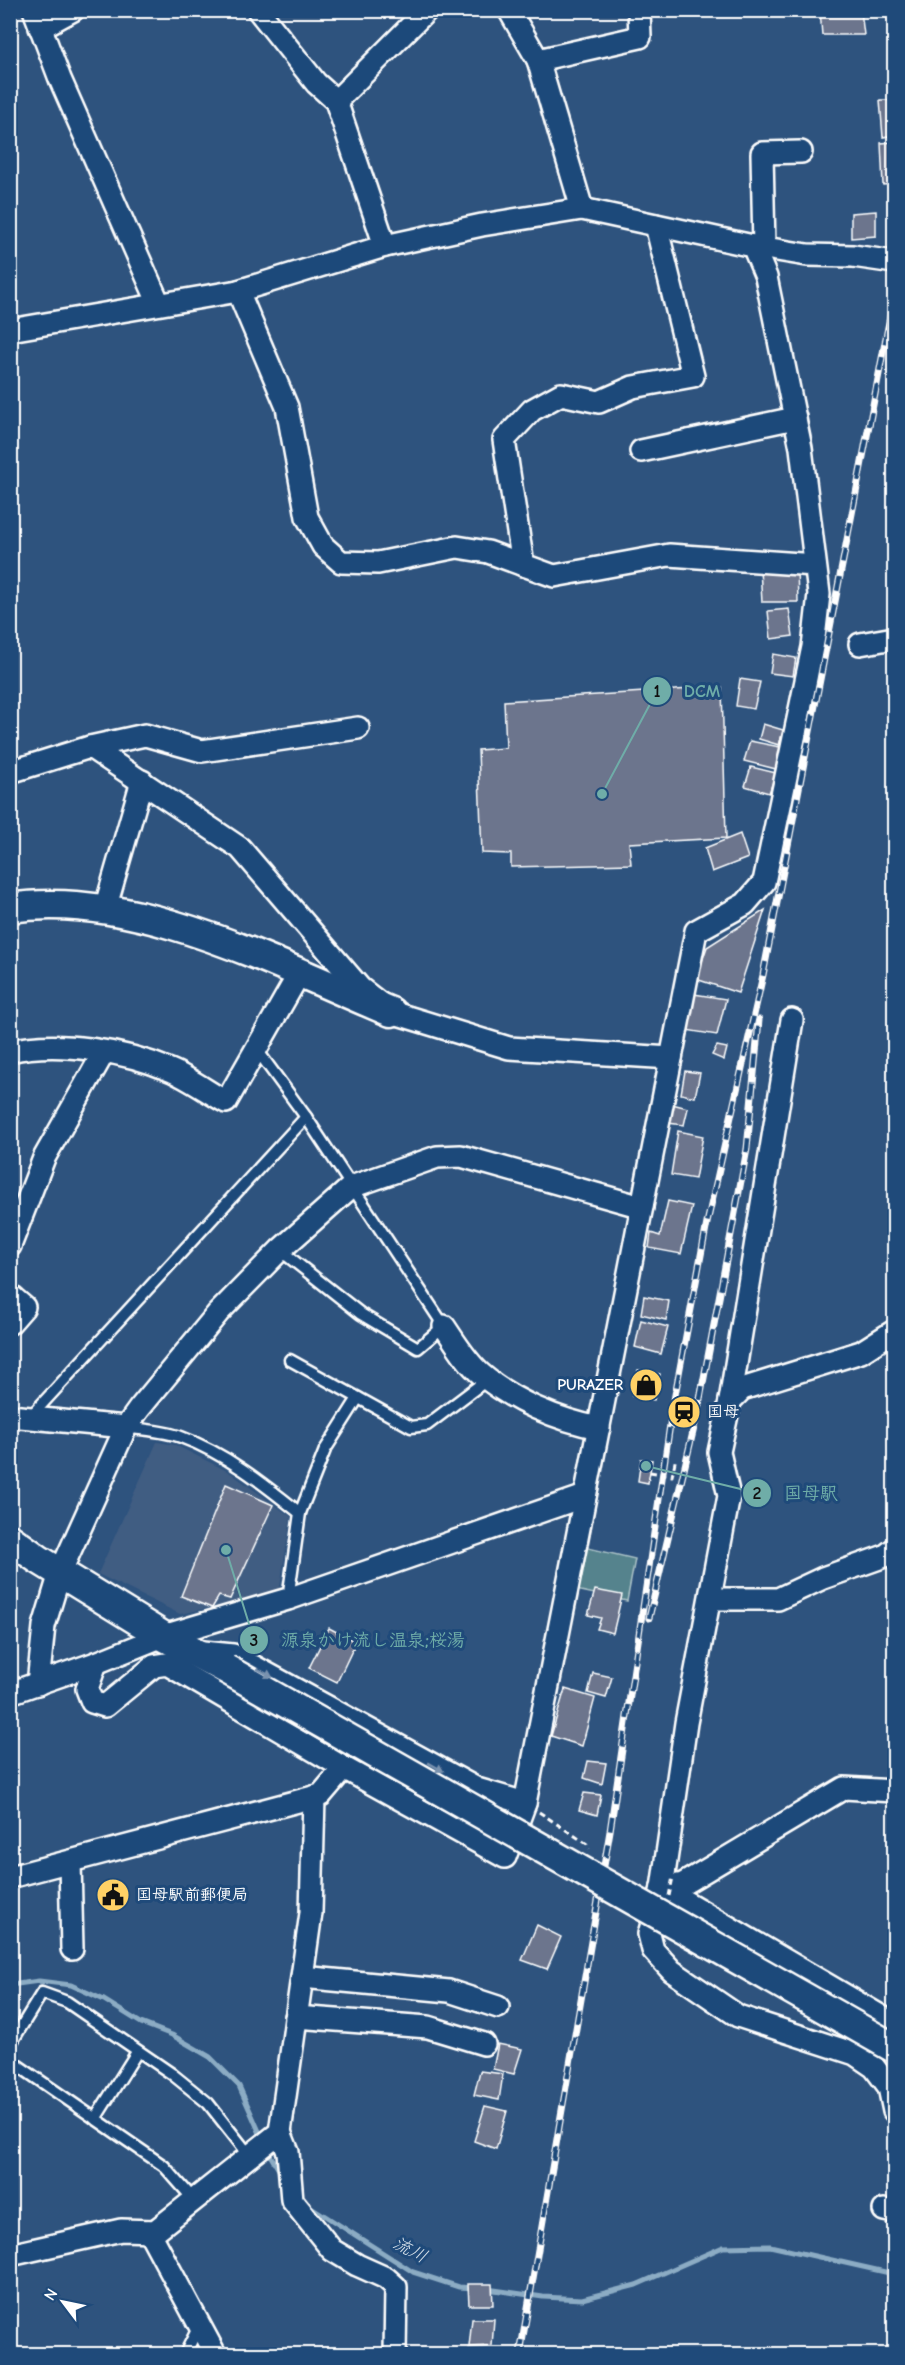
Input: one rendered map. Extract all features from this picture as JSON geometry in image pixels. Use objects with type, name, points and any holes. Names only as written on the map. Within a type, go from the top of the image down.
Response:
[{"type":"street","points":[[73,10],[37,19],[159,304]]},
{"type":"street","points":[[258,10],[316,83],[336,101],[385,246]]},
{"type":"street","points":[[336,101],[427,10]]},
{"type":"street","points":[[509,10],[538,60],[582,209]]},
{"type":"street","points":[[538,60],[640,37],[639,10]]},
{"type":"street","points":[[96,1663],[87,1689],[92,1702],[105,1706],[122,1695],[154,1666],[167,1664],[344,1768],[505,1857],[525,1803],[696,931],[745,904],[764,882],[813,647],[819,594],[801,448],[759,247],[762,153],[801,152]]},
{"type":"street","points":[[10,330],[238,291],[385,246],[582,209],[759,247],[807,255],[854,256],[894,261]]},
{"type":"street","points":[[523,565],[504,440],[532,410],[561,394],[599,402],[633,387],[693,376],[656,225]]},
{"type":"street","points":[[238,291],[287,407],[307,517],[323,546],[340,562],[378,563],[457,547],[488,552],[554,576],[669,555],[815,564]]},
{"type":"street","points":[[641,451],[795,418]]},
{"type":"street","points":[[860,644],[894,638]]},
{"type":"street","points":[[10,772],[90,747],[145,735],[202,751],[358,728]]},
{"type":"street","points":[[90,747],[240,848],[360,988],[392,1012]]},
{"type":"street","points":[[105,909],[142,781]]},
{"type":"street","points":[[10,908],[72,906],[105,909],[183,927],[392,1012],[509,1048],[671,1058]]},
{"type":"street","points":[[10,1051],[78,1048],[130,1056],[171,1070],[226,1102],[299,974]]},
{"type":"street","points":[[792,1020],[730,1401],[719,1452],[729,1496],[686,1723],[668,1888],[649,1934],[653,1950],[672,1971],[738,2016],[855,2054],[874,2067],[889,2087],[894,2111]]},
{"type":"street","points":[[10,1246],[44,1158],[104,1052]]},
{"type":"street","points":[[38,1684],[44,1626],[60,1573],[126,1427],[218,1313],[280,1250],[351,1186],[436,1157],[461,1156],[642,1208]]},
{"type":"street","points":[[10,1295],[24,1307],[10,1323]]},
{"type":"street","points":[[444,1326],[479,1372],[502,1391],[579,1424],[598,1428]]},
{"type":"street","points":[[730,1401],[742,1389],[861,1352],[894,1331]]},
{"type":"street","points":[[20,1416],[126,1427]]},
{"type":"street","points":[[10,1693],[96,1663],[163,1636],[288,1599],[585,1496]]},
{"type":"street","points":[[12,1543],[163,1636],[226,1669],[894,2048]]},
{"type":"street","points":[[710,1599],[778,1599],[823,1578],[885,1556],[894,1549]]},
{"type":"street","points":[[190,1650],[233,1655],[477,1789],[525,1803]]},
{"type":"street","points":[[10,1877],[321,1795],[344,1768]]},
{"type":"street","points":[[668,1888],[683,1884],[844,1788],[894,1791]]},
{"type":"street","points":[[314,1797],[311,1913],[280,2132],[288,2152],[292,2200],[332,2250],[386,2278],[396,2287],[395,2355]]},
{"type":"street","points":[[70,1862],[72,1949]]},
{"type":"street","points":[[668,1888],[894,2024]]},
{"type":"street","points":[[302,1977],[449,1991],[498,2007]]},
{"type":"street","points":[[296,2017],[428,2027],[484,2044]]},
{"type":"street","points":[[10,2255],[121,2230],[154,2231],[280,2132]]},
{"type":"street","points":[[149,2231],[215,2355]]},
{"type":"lane","points":[[257,1050],[306,1117],[444,1326],[418,1348],[361,1314],[280,1250]]},
{"type":"lane","points":[[20,1416],[306,1117]]},
{"type":"lane","points":[[290,1360],[411,1427],[427,1425],[488,1379]]},
{"type":"lane","points":[[288,1599],[300,1513],[325,1450],[358,1398]]},
{"type":"lane","points":[[126,1427],[180,1437],[203,1447],[261,1482],[300,1513]]},
{"type":"lane","points":[[10,2045],[42,1993],[67,2002],[172,2074],[208,2103],[250,2156]]},
{"type":"lane","points":[[95,2119],[138,2052]]},
{"type":"lane","points":[[10,2060],[164,2166],[194,2200]]},
{"type":"lane","points":[[185,2355],[199,2326]]},
{"type":"path","points":[[650,1472],[672,1476],[676,1457]]},
{"type":"path","points":[[525,1803],[587,1844],[590,1851]]},
{"type":"shaded area","points":[[157,1442],[175,1445],[229,1472],[291,1517],[279,1593],[180,1614],[98,1574]]},
{"type":"green space","points":[[584,1547],[635,1559],[627,1601],[576,1590]]},
{"type":"building","points":[[820,10],[839,10],[839,14],[861,11],[864,35],[822,35]]},
{"type":"building","points":[[880,100],[894,100],[894,135],[883,137]]},
{"type":"building","points":[[894,142],[894,184],[883,185],[881,143]]},
{"type":"building","points":[[876,211],[876,236],[851,238],[851,213]]},
{"type":"building","points":[[797,566],[798,602],[762,602],[760,569]]},
{"type":"building","points":[[789,609],[793,636],[771,639],[768,611]]},
{"type":"building","points":[[773,654],[796,658],[793,676],[770,673]]},
{"type":"building","points":[[740,679],[760,682],[754,709],[736,706]]},
{"type":"building","points":[[722,687],[726,838],[629,843],[631,864],[511,867],[511,854],[482,853],[478,750],[506,748],[504,701]]},
{"type":"building","points":[[763,724],[783,730],[779,745],[759,739]]},
{"type":"building","points":[[750,741],[780,747],[776,769],[744,761]]},
{"type":"building","points":[[751,767],[776,773],[769,793],[745,786]]},
{"type":"building","points":[[740,834],[748,858],[712,872],[705,848]]},
{"type":"building","points":[[765,910],[738,993],[696,979],[707,947]]},
{"type":"building","points":[[694,994],[726,999],[717,1035],[686,1030]]},
{"type":"building","points":[[717,1046],[727,1048],[724,1060],[712,1055]]},
{"type":"building","points":[[685,1071],[700,1073],[695,1097],[681,1094]]},
{"type":"building","points":[[672,1104],[688,1108],[684,1125],[668,1123]]},
{"type":"building","points":[[678,1131],[703,1136],[695,1179],[671,1175]]},
{"type":"building","points":[[668,1201],[692,1206],[681,1254],[649,1248],[651,1233],[660,1236]]},
{"type":"building","points":[[644,1296],[669,1301],[666,1320],[641,1314]]},
{"type":"building","points":[[641,1320],[668,1327],[661,1354],[635,1347]]},
{"type":"building","name":"PURAZER","points":[[638,1370],[660,1374],[654,1400],[632,1396]]},
{"type":"building","points":[[641,1459],[652,1460],[648,1483],[638,1481]]},
{"type":"building","points":[[226,1484],[273,1505],[230,1599],[219,1596],[212,1608],[181,1596]]},
{"type":"building","points":[[595,1590],[622,1595],[613,1633],[597,1629],[601,1618],[588,1615]]},
{"type":"building","points":[[329,1628],[356,1642],[337,1682],[309,1668]]},
{"type":"building","points":[[593,1673],[612,1677],[606,1698],[588,1693]]},
{"type":"building","points":[[565,1689],[595,1698],[582,1746],[551,1736]]},
{"type":"building","points":[[588,1761],[606,1763],[602,1784],[584,1778]]},
{"type":"building","points":[[584,1793],[601,1795],[597,1815],[579,1810]]},
{"type":"building","points":[[537,1925],[561,1937],[547,1969],[522,1960]]},
{"type":"building","points":[[498,2044],[522,2049],[514,2074],[493,2069]]},
{"type":"building","points":[[480,2071],[503,2074],[499,2100],[474,2095]]},
{"type":"building","points":[[485,2106],[507,2111],[496,2149],[474,2141]]},
{"type":"building","points":[[468,2284],[492,2284],[493,2305],[469,2305]]},
{"type":"building","points":[[472,2319],[494,2319],[492,2346],[469,2347]]},
{"type":"waterway","name":"流川","points":[[10,1985],[39,1981],[71,1985],[104,2000],[141,2023],[172,2035],[210,2057],[239,2086],[262,2138]]},
{"type":"waterway","name":"流川","points":[[267,2150],[282,2175]]},
{"type":"waterway","name":"流川","points":[[308,2205],[413,2272],[459,2287],[474,2288]]},
{"type":"waterway","name":"流川","points":[[487,2289],[543,2297],[582,2299],[636,2285],[723,2247],[770,2246],[894,2274]]},
{"type":"railway","points":[[520,2354],[610,1831],[672,1411],[707,1223],[763,975],[894,296]]},
{"type":"railway","points":[[649,1618],[697,1415],[747,1149],[759,1020]]},
{"type":"place","name":"DCM","points":[[602,794]]},
{"type":"place","name":"PURAZER","points":[[646,1385]]},
{"type":"place","name":"国母","points":[[684,1412]]},
{"type":"place","name":"国母駅","points":[[646,1466]]},
{"type":"place","name":"源泉かけ流し温泉;桜湯","points":[[226,1550]]},
{"type":"place","name":"国母駅前郵便局","points":[[113,1895]]}]
